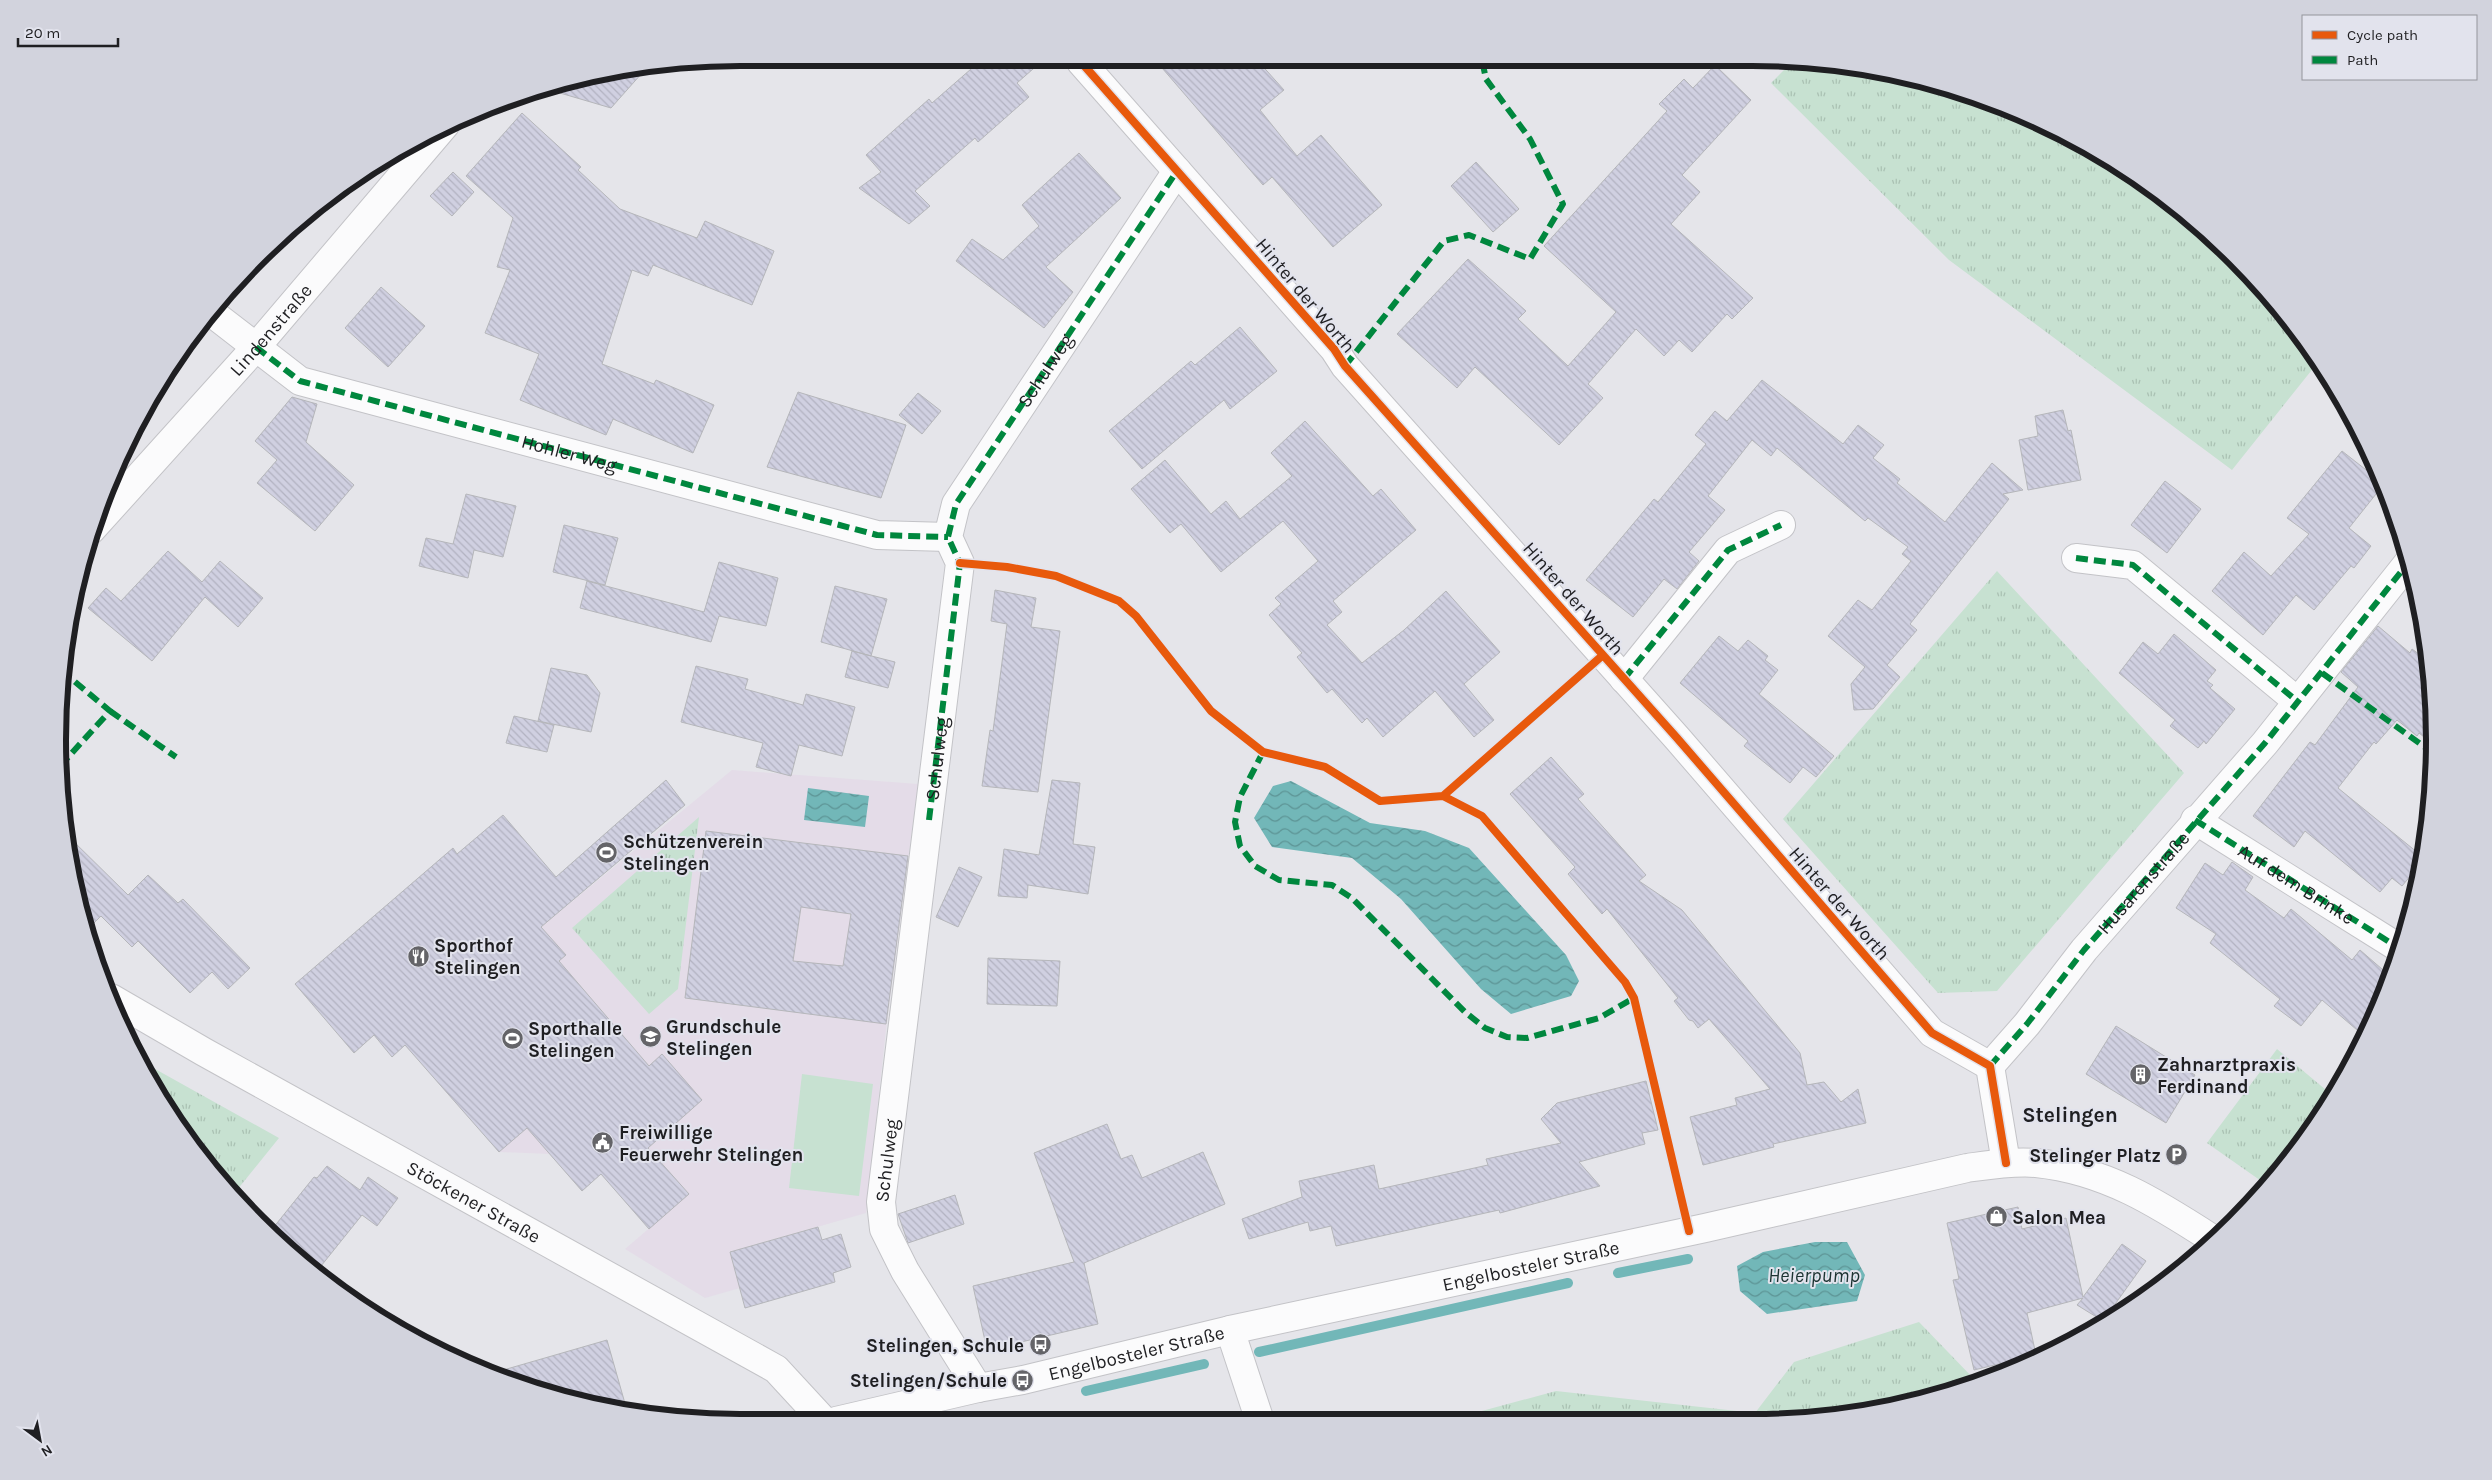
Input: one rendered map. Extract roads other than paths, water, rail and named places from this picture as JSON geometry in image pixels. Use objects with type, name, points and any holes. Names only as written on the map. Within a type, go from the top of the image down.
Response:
[{"type":"street","name":"Hinter der Worth","points":[[1085,66],[1334,349],[1352,373],[1624,679],[1932,1033],[1990,1066]]},
{"type":"street","name":"Lindenstraße","points":[[106,514],[256,346],[430,142]]},
{"type":"street","name":"Schulweg","points":[[978,1388],[905,1271],[884,1228],[881,1202],[960,563],[948,537],[956,504],[1178,171]]},
{"type":"street","name":"Hohler Weg","points":[[216,316],[300,381],[877,535],[948,537]]},
{"type":"street","name":"Hinter der Worth","points":[[1624,679],[1728,550],[1781,525]]},
{"type":"street","points":[[2076,558],[2133,565],[2297,701]]},
{"type":"street","name":"Husarenstraße","points":[[1990,1066],[2027,1024],[2084,950],[2195,820],[2264,743],[2322,673],[2404,569]]},
{"type":"street","name":"Auf dem Brinke","points":[[2195,820],[2394,945]]},
{"type":"street","name":"Stöckener Straße","points":[[120,1004],[204,1052],[776,1369],[818,1414]]},
{"type":"street","points":[[1990,1066],[2006,1163]]},
{"type":"street","name":"Engelbosteler Straße","points":[[866,1414],[978,1388],[1023,1380],[1230,1330],[1705,1228],[1967,1168],[2006,1163],[2034,1163],[2095,1175],[2125,1187],[2207,1236]]},
{"type":"street","points":[[1230,1330],[1258,1414]]},
{"type":"water","points":[[1291,781],[1370,823],[1425,831],[1469,848],[1566,955],[1579,981],[1571,996],[1511,1014],[1481,989],[1401,899],[1352,858],[1272,847],[1254,818],[1273,786]]},
{"type":"water","points":[[808,788],[869,796],[865,827],[804,820]]},
{"type":"water","name":"Heierpump","points":[[1815,1242],[1847,1242],[1865,1275],[1857,1301],[1767,1314],[1740,1291],[1737,1266],[1763,1252]]},
{"type":"waterway","points":[[1618,1273],[1688,1259]]},
{"type":"waterway","points":[[1259,1352],[1568,1283]]},
{"type":"waterway","points":[[1086,1391],[1204,1364]]},
{"type":"place","name":"Schützenverein Stelingen","points":[[607,852]]},
{"type":"place","name":"Sporthof Stelingen","points":[[418,956]]},
{"type":"place","name":"Grundschule Stelingen","points":[[650,1037]]},
{"type":"place","name":"Sporthalle Stelingen","points":[[512,1039]]},
{"type":"place","name":"Zahnarztpraxis Ferdinand","points":[[2141,1075]]},
{"type":"place","name":"Freiwillige Feuerwehr Stelingen","points":[[603,1143]]},
{"type":"place","name":"Stelinger Platz","points":[[2177,1155]]},
{"type":"place","name":"Salon Mea","points":[[1996,1217]]},
{"type":"place","name":"Stelingen, Schule","points":[[1040,1345]]},
{"type":"place","name":"Stelingen/Schule","points":[[1023,1380]]},
{"type":"district","name":"Stelingen","points":[[2070,1115]]}]
